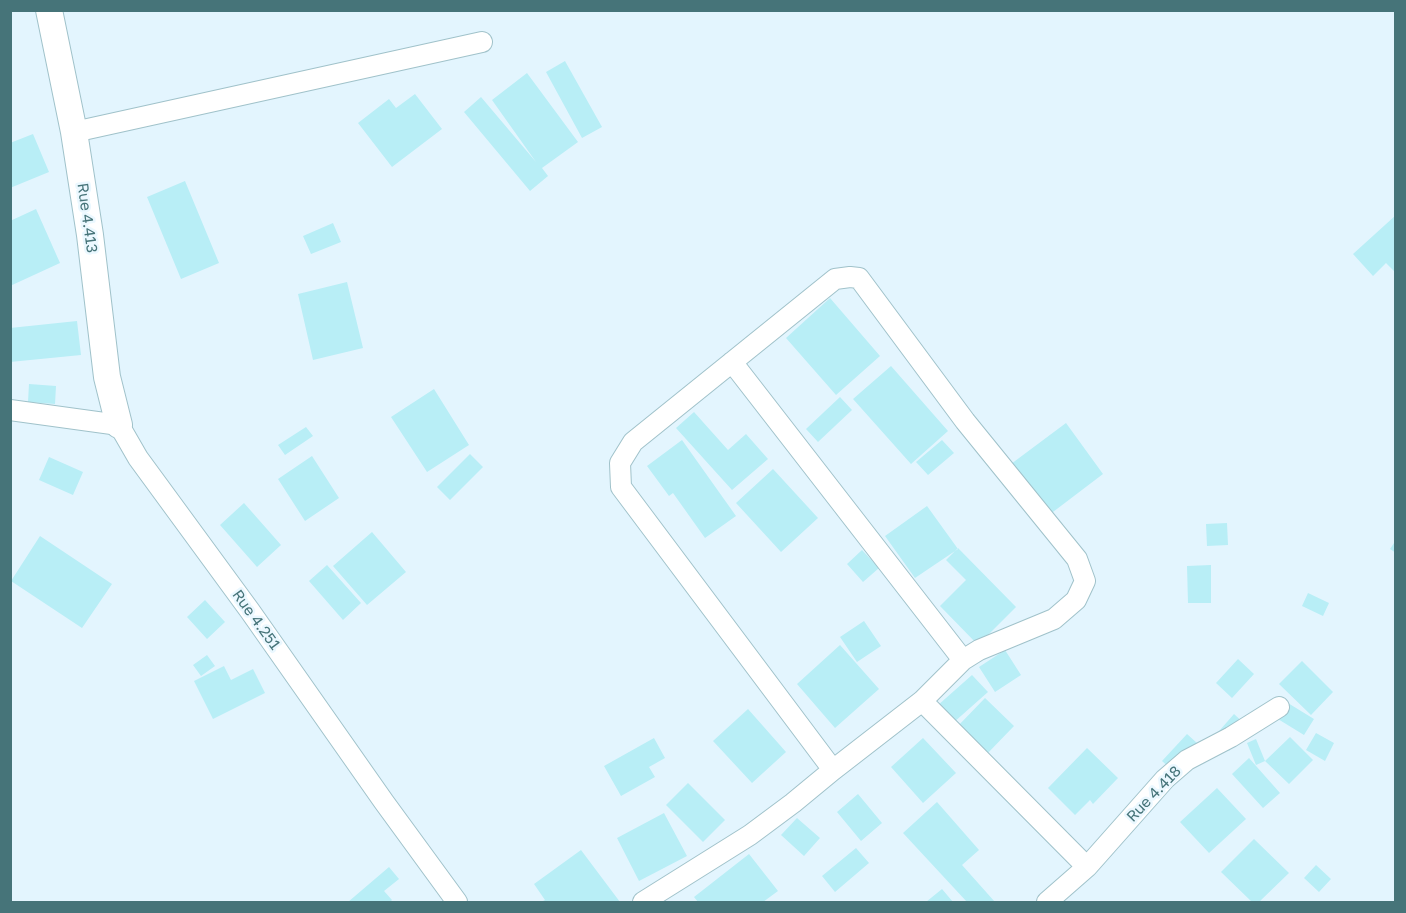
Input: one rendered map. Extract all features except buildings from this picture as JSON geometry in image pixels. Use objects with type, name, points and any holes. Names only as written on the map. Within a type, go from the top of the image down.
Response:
[{"type":"street","name":"Rue 4.413","points":[[49,10],[74,132],[90,235],[107,377],[119,425]]},
{"type":"street","points":[[74,132],[482,42]]},
{"type":"street","points":[[643,903],[750,835],[793,803],[922,701],[963,660],[979,650],[1054,619],[1076,600],[1084,581],[1077,559],[966,421],[859,278],[850,277],[835,279],[633,442],[620,463],[621,487],[833,770]]},
{"type":"street","points":[[732,362],[963,660]]},
{"type":"street","points":[[10,410],[119,425]]},
{"type":"street","name":"Rue 4.251","points":[[119,425],[138,458],[250,611],[457,903]]},
{"type":"street","points":[[922,701],[1087,867]]},
{"type":"street","name":"Rue 4.418","points":[[1047,903],[1087,867],[1165,779],[1187,760],[1231,737],[1279,707]]}]
